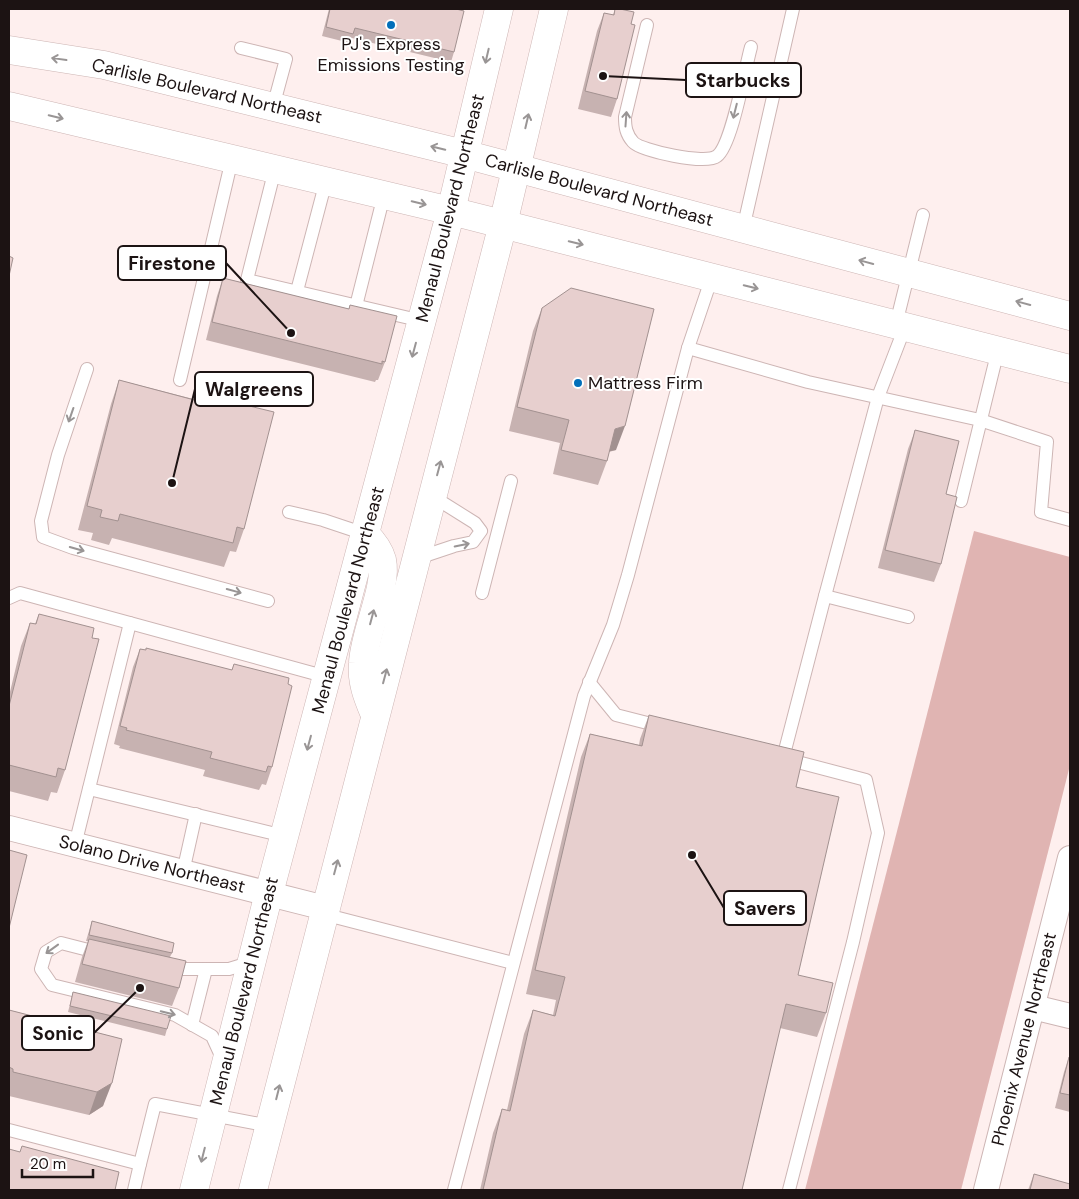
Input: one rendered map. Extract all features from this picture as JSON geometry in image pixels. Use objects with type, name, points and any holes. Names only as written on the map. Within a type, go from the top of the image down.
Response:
[{"type":"main road","name":"Menaul Boulevard Northeast","points":[[194,1190],[269,893],[451,211],[498,9]]},
{"type":"main road","points":[[253,1190],[503,224],[554,9]]},
{"type":"main road","name":"Carlisle Boulevard Northeast","points":[[9,50],[104,65],[464,154],[1070,316]]},
{"type":"main road","points":[[9,106],[451,211],[1070,369]]},
{"type":"main road","points":[[365,534],[375,545],[382,560],[380,586],[363,663],[365,691],[375,715]]},
{"type":"street","name":"Solano Drive Northeast","points":[[9,828],[269,893],[324,911]]},
{"type":"street","name":"Phoenix Avenue Northeast","points":[[985,1190],[1070,858]]},
{"type":"street","points":[[1033,1007],[1070,1016]]},
{"type":"lane","points":[[743,229],[793,9]]},
{"type":"lane","points":[[647,25],[625,117],[626,131],[634,143],[679,157],[705,160],[717,157],[727,143],[751,47]]},
{"type":"lane","points":[[241,48],[286,59],[273,107]]},
{"type":"lane","points":[[180,380],[232,159]]},
{"type":"lane","points":[[275,169],[247,280],[422,321]]},
{"type":"lane","points":[[297,291],[326,181]]},
{"type":"lane","points":[[356,306],[384,195]]},
{"type":"lane","points":[[789,1190],[853,942],[878,833],[866,780],[779,757],[825,596],[878,397],[900,325],[923,215]]},
{"type":"lane","points":[[454,1190],[589,682],[613,624],[628,575],[688,348],[712,278]]},
{"type":"lane","points":[[688,348],[808,382],[980,420],[1047,442],[1041,512],[1070,520]]},
{"type":"lane","points":[[961,500],[998,350]]},
{"type":"lane","points":[[87,369],[58,455],[41,521],[43,537],[73,548],[268,601]]},
{"type":"lane","points":[[482,593],[510,481]]},
{"type":"lane","points":[[415,559],[473,542],[481,532],[475,522],[432,496]]},
{"type":"lane","points":[[290,512],[323,520],[365,534]]},
{"type":"lane","points":[[478,536],[495,540]]},
{"type":"lane","points":[[9,598],[20,593],[327,677]]},
{"type":"lane","points":[[825,596],[908,617]]},
{"type":"lane","points":[[75,845],[130,623]]},
{"type":"lane","points":[[589,682],[616,715],[676,730]]},
{"type":"lane","points":[[89,789],[284,836]]},
{"type":"lane","points":[[182,872],[196,814]]},
{"type":"lane","points":[[324,911],[513,963]]},
{"type":"lane","points":[[108,955],[61,943],[46,952],[41,969],[52,985],[176,1015],[212,1036],[226,1066]]},
{"type":"lane","points":[[156,967],[166,969],[229,969],[252,962]]},
{"type":"lane","points":[[192,1024],[206,970]]},
{"type":"lane","points":[[134,1190],[155,1104],[270,1126]]},
{"type":"lane","points":[[9,1130],[140,1164]]},
{"type":"shaded area","points":[[974,531],[1070,557],[1070,765],[1057,817],[961,1190],[805,1190]]},
{"type":"building","points":[[330,9],[456,9],[464,11],[454,52],[355,28],[353,34],[326,27]]},
{"type":"building","points":[[615,9],[634,12],[631,24],[635,25],[617,99],[585,91],[604,13],[614,15]]},
{"type":"building","points":[[9,256],[13,258],[9,276]]},
{"type":"building","points":[[223,278],[349,309],[350,305],[397,316],[385,362],[382,361],[382,364],[212,322]]},
{"type":"building","points":[[571,288],[654,309],[625,426],[615,429],[607,461],[561,450],[569,420],[517,407],[542,308]]},
{"type":"building","points":[[119,380],[202,402],[204,395],[274,412],[244,529],[237,527],[233,543],[120,514],[118,521],[100,517],[102,510],[87,506]]},
{"type":"building","points":[[915,430],[959,441],[946,494],[957,497],[941,564],[885,550]]},
{"type":"building","points":[[39,614],[94,628],[92,638],[99,639],[65,770],[58,768],[56,777],[9,765],[9,706],[30,623],[36,624]]},
{"type":"building","points":[[146,648],[232,670],[234,664],[289,678],[288,684],[292,686],[272,767],[268,766],[266,772],[210,758],[212,752],[126,730],[127,728],[120,726],[140,649],[146,650]]},
{"type":"building","points":[[649,715],[804,752],[796,787],[839,797],[798,975],[833,983],[826,1013],[786,1004],[742,1190],[483,1190],[502,1109],[510,1111],[533,1010],[555,1016],[565,977],[535,970],[590,734],[642,746]]},
{"type":"building","points":[[9,850],[27,855],[9,928]]},
{"type":"building","points":[[92,921],[174,943],[172,953],[89,935]]},
{"type":"building","points":[[89,939],[186,961],[179,988],[82,964]]},
{"type":"building","points":[[73,992],[171,1016],[167,1029],[70,1006]]},
{"type":"building","points":[[9,1010],[122,1039],[112,1083],[97,1092],[13,1072],[13,1069],[9,1067]]},
{"type":"building","points":[[1070,1057],[1070,1095],[1060,1093]]},
{"type":"building","points":[[22,1146],[119,1172],[115,1190],[9,1190],[9,1149],[20,1152]]},
{"type":"building","points":[[1034,1174],[1070,1184],[1070,1190],[1030,1190]]},
{"type":"place","name":"PJ's Express Emissions Testing","points":[[391,25]]},
{"type":"place","name":"Starbucks","points":[[603,76]]},
{"type":"place","name":"Firestone","points":[[291,333]]},
{"type":"place","name":"Mattress Firm","points":[[578,383]]},
{"type":"place","name":"Walgreens","points":[[172,483]]},
{"type":"place","name":"Savers","points":[[692,855]]},
{"type":"place","name":"Sonic","points":[[140,988]]}]
